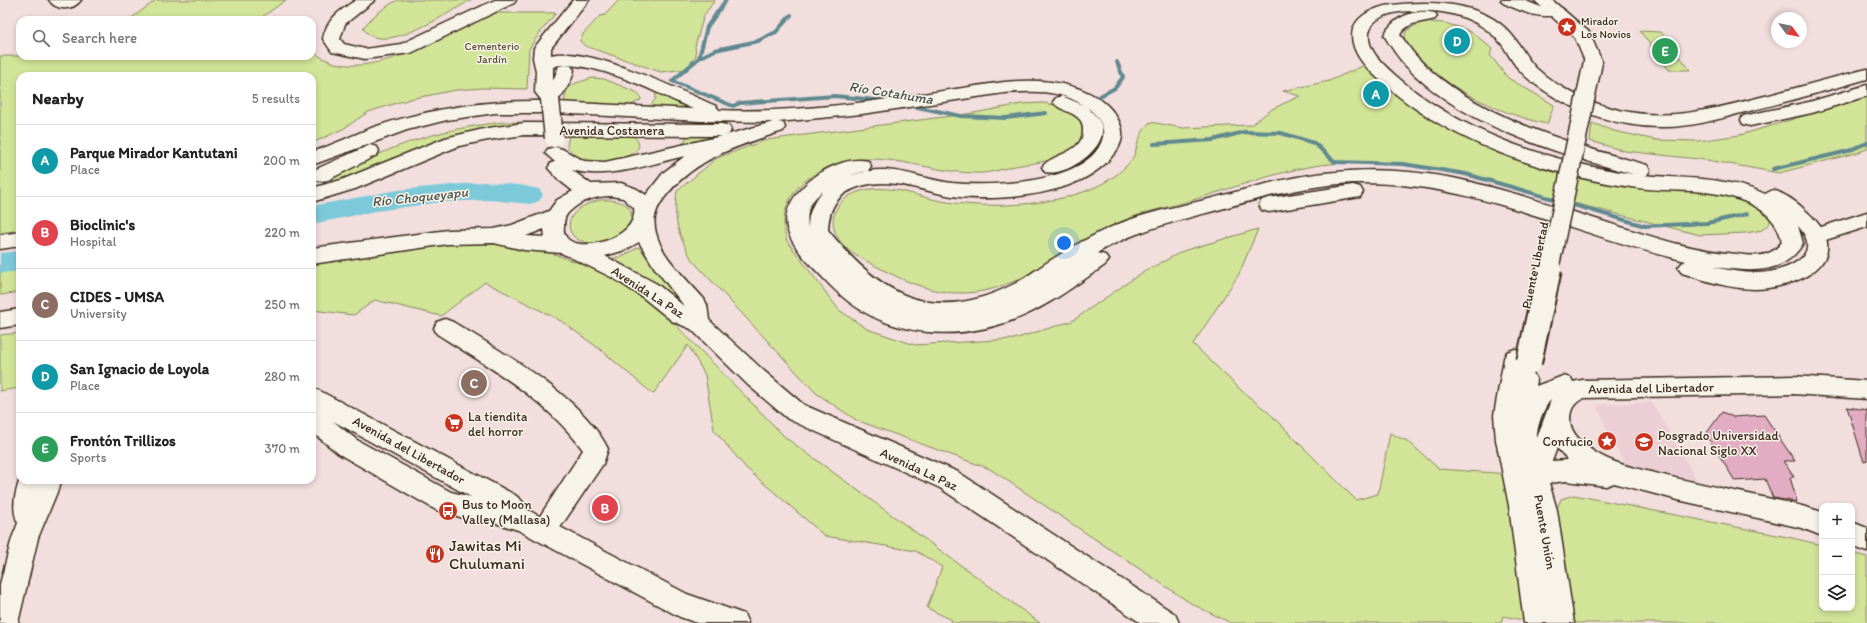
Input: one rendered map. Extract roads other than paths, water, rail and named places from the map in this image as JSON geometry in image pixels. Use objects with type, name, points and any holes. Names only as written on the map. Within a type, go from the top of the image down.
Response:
[{"type":"main road","points":[[367,0],[344,16],[335,25],[331,38],[365,54],[391,52],[420,43],[490,0]]},
{"type":"main road","points":[[344,44],[349,24],[382,0]]},
{"type":"main road","points":[[452,23],[508,0]]},
{"type":"main road","points":[[570,248],[557,240],[553,233],[553,225],[558,212],[556,153],[562,51],[561,33],[582,0]]},
{"type":"main road","points":[[595,0],[544,48],[542,58],[545,68],[544,92],[560,78],[612,69],[728,118]]},
{"type":"main road","points":[[1509,0],[1539,12],[1556,10]]},
{"type":"main road","points":[[1542,0],[1556,10]]},
{"type":"main road","points":[[916,107],[1005,88],[1043,86],[1059,88],[1086,98],[1099,107],[1110,122],[1102,138],[1100,159],[1084,170],[1037,186],[1008,191],[969,191],[928,185],[904,178],[881,176],[852,182],[830,194],[823,202],[818,210],[818,231],[859,278],[881,294],[903,304],[930,310],[950,311],[996,302],[1019,292],[1101,240],[1158,217],[1287,186],[1350,177],[1409,179],[1464,187],[1506,198],[1652,245],[1693,256],[1728,262],[1755,263],[1772,261],[1787,251],[1793,243],[1792,232],[1773,207],[1742,192],[1700,185],[1625,180],[1589,173],[1500,144],[1460,128],[1407,96],[1370,61],[1362,48],[1360,34],[1364,24],[1373,14],[1404,7],[1430,6],[1462,12],[1492,25],[1504,35],[1527,68],[1558,92],[1590,108],[1612,115],[1653,122],[1692,120],[1867,74]]},
{"type":"main road","name":"Puente Libertad","points":[[1525,473],[1508,440],[1506,415],[1524,362],[1588,58],[1583,36],[1556,10]]},
{"type":"main road","points":[[1102,138],[1087,147],[1071,160],[1038,172],[1011,178],[960,180],[891,165],[860,166],[845,170],[831,175],[808,193],[796,213],[796,225],[799,235],[846,288],[867,305],[891,316],[912,322],[938,325],[961,326],[984,322],[1004,316],[1030,303],[1128,243],[1156,232],[1286,201],[1365,191],[1404,192],[1441,197],[1482,207],[1724,277],[1768,280],[1798,273],[1813,262],[1819,248],[1816,236],[1798,214],[1759,189],[1726,180],[1643,170],[1617,164],[1538,136],[1474,108],[1439,85],[1412,64],[1398,47],[1392,35],[1396,26],[1406,20],[1432,16],[1463,22],[1475,27],[1493,42],[1519,78],[1538,93],[1588,118],[1615,126],[1645,132],[1697,131],[1812,107],[1867,90]]},
{"type":"main road","points":[[545,68],[560,78],[570,78],[588,72],[605,74],[647,92],[650,98],[646,104],[630,111]]},
{"type":"main road","points":[[916,107],[943,109],[1019,99],[1052,100],[1064,103],[1081,111],[1102,138]]},
{"type":"main road","name":"Avenida Costanera","points":[[316,171],[412,123],[447,115],[505,107],[630,111],[728,118],[827,113],[887,105],[916,107]]},
{"type":"main road","name":"Avenida Costanera","points":[[316,194],[349,183],[444,145],[471,137],[524,130],[635,131],[666,126],[741,130],[807,126],[916,107]]},
{"type":"main road","points":[[316,172],[415,134],[467,121],[524,116],[666,126],[676,135],[675,142],[666,149],[639,161]]},
{"type":"main road","points":[[494,236],[524,243],[596,251],[618,246],[630,239],[639,230],[644,216],[656,193],[670,176],[686,163],[709,150],[776,127]]},
{"type":"main road","points":[[316,255],[448,237],[494,236],[516,232],[558,212],[570,200],[600,190],[622,180],[639,161],[647,143],[643,136],[635,131]]},
{"type":"main road","points":[[556,153],[577,166],[588,168],[605,168],[710,144],[739,139]]},
{"type":"main road","points":[[556,153],[580,186],[600,190],[629,192],[640,201],[644,216]]},
{"type":"main road","name":"Avenida La Paz","points":[[644,216],[650,246],[696,306],[699,323]]},
{"type":"main road","points":[[1792,232],[1816,236],[1829,233],[1867,219]]},
{"type":"main road","points":[[0,242],[16,240]]},
{"type":"main road","name":"Avenida La Paz","points":[[570,248],[621,273],[649,290],[680,314],[699,323],[756,378],[796,412],[949,480],[1165,623]]},
{"type":"main road","points":[[0,254],[16,252]]},
{"type":"main road","points":[[0,320],[16,318]]},
{"type":"main road","points":[[445,328],[512,370],[557,406],[592,441],[596,449],[594,457],[534,525]]},
{"type":"main road","points":[[1524,362],[1542,377],[1572,387]]},
{"type":"main road","name":"Puente Libertad","points":[[1524,362],[1521,402],[1525,442]]},
{"type":"main road","name":"Avenida del Libertador","points":[[1525,473],[1557,417],[1562,400],[1572,387],[1793,385],[1867,390]]},
{"type":"main road","points":[[1525,442],[1529,419],[1535,400],[1547,389],[1572,387]]},
{"type":"main road","name":"Avenida del Libertador","points":[[316,400],[506,503],[534,525],[680,604],[734,623]]},
{"type":"main road","points":[[1557,417],[1559,427],[1564,438],[1579,455],[1603,468],[1641,480],[1795,516],[1819,523]]},
{"type":"main road","name":"Avenida del Libertador","points":[[316,421],[348,447],[445,502],[467,508],[486,509],[534,525]]},
{"type":"main road","name":"Puente Unión","points":[[1525,442],[1525,473],[1560,623]]},
{"type":"main road","points":[[1525,473],[1566,470],[1641,480]]},
{"type":"main road","points":[[26,534],[27,502],[31,484]]},
{"type":"main road","points":[[4,623],[26,534],[47,484]]},
{"type":"main road","name":"Puente Unión","points":[[1533,508],[1538,623]]},
{"type":"main road","points":[[1855,535],[1867,540]]},
{"type":"waterway","points":[[699,58],[707,27],[726,0]]},
{"type":"waterway","points":[[699,58],[715,50],[758,41],[776,32],[791,15]]},
{"type":"waterway","name":"Río Cotahuma","points":[[699,58],[672,81],[733,106],[740,103],[835,96],[885,101]]},
{"type":"waterway","name":"Río Cotahuma","points":[[1100,96],[1115,88],[1123,77],[1117,62]]},
{"type":"waterway","name":"Río Cotahuma","points":[[908,105],[961,116],[1006,118],[1046,113]]},
{"type":"waterway","points":[[1154,144],[1213,140],[1244,132],[1281,133],[1314,143],[1335,162],[1403,164],[1466,174],[1560,201]]},
{"type":"waterway","points":[[1773,169],[1848,151],[1867,143]]},
{"type":"waterway","name":"Río Choqueyapu","points":[[316,214],[376,202],[441,193],[490,191],[530,195]]},
{"type":"waterway","points":[[1567,203],[1645,226],[1707,223],[1747,214]]},
{"type":"waterway","name":"Río Choqueyapu","points":[[0,263],[16,261]]},
{"type":"place","name":"Mirador Los Novios","points":[[1567,27]]},
{"type":"place","name":"San Ignacio de Loyola","points":[[1457,41]]},
{"type":"place","name":"Frontón Trillizos","points":[[1665,51]]},
{"type":"place","name":"Parque Mirador Kantutani","points":[[1376,94]]},
{"type":"place","name":"CIDES - UMSA","points":[[474,383]]},
{"type":"place","name":"La tiendita del horror","points":[[454,423]]},
{"type":"place","name":"Confucio","points":[[1607,441]]},
{"type":"place","name":"Posgrado Universidad Nacional Siglo XX","points":[[1644,442]]},
{"type":"place","name":"Bioclinic's","points":[[605,508]]},
{"type":"place","name":"Bus to Moon Valley (Mallasa)","points":[[448,511]]},
{"type":"place","name":"Jawitas Mi Chulumani","points":[[435,554]]},
{"type":"park label","name":"Cementerio Jardín","points":[[492,52]]}]
